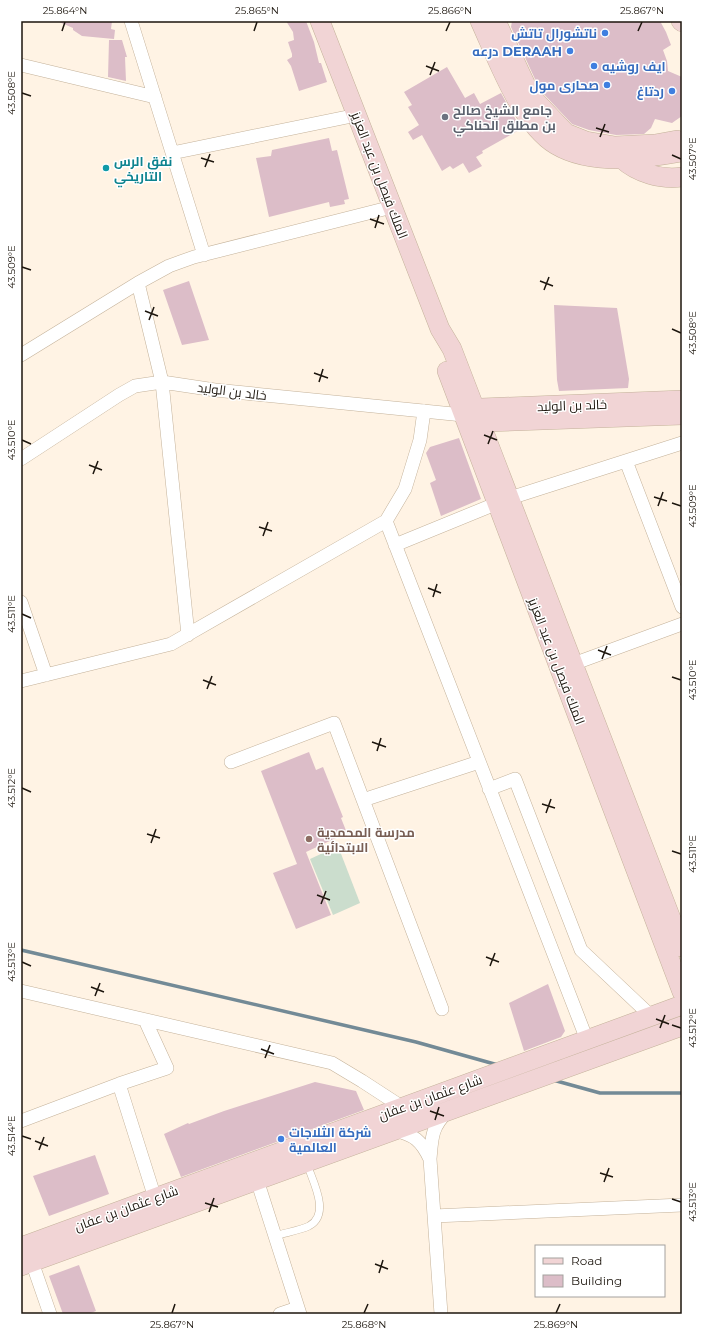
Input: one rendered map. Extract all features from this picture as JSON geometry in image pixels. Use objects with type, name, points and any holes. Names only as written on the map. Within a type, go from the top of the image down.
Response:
[{"type":"street","points":[[131,21],[204,254]]},
{"type":"street","name":"الملك فيصل بن عبد العزيز","points":[[320,21],[440,329],[452,349],[503,501],[682,992]]},
{"type":"street","points":[[480,21],[507,80],[521,105],[538,130],[556,145],[580,155],[612,159],[655,157],[682,152]]},
{"type":"street","points":[[496,21],[531,96],[566,133],[586,141],[615,146],[655,144],[682,140]]},
{"type":"street","points":[[21,65],[155,97]]},
{"type":"street","points":[[172,153],[357,115]]},
{"type":"street","points":[[622,159],[636,169],[651,174],[669,178],[682,177]]},
{"type":"street","points":[[21,355],[138,283],[169,266],[204,254],[392,207]]},
{"type":"street","points":[[138,283],[162,382],[188,634]]},
{"type":"street","name":"خالد بن الوليد","points":[[21,458],[135,386],[162,382],[215,390],[473,415],[486,422],[682,415]]},
{"type":"street","name":"خالد بن الوليد","points":[[473,415],[481,408],[682,400]]},
{"type":"street","points":[[21,681],[171,644],[386,521],[405,489],[420,440],[424,411]]},
{"type":"street","points":[[395,545],[503,501],[682,443]]},
{"type":"street","points":[[626,461],[682,607]]},
{"type":"street","name":"الملك فيصل بن عبد العزيز","points":[[503,501],[573,664],[682,947]]},
{"type":"street","points":[[386,521],[587,1040]]},
{"type":"street","points":[[21,602],[46,675]]},
{"type":"street","points":[[573,664],[682,624]]},
{"type":"street","points":[[231,762],[334,722],[442,1009]]},
{"type":"street","points":[[363,800],[479,762]]},
{"type":"street","points":[[489,789],[514,779],[581,950],[651,1016]]},
{"type":"street","points":[[21,991],[332,1063],[402,1107]]},
{"type":"street","name":"شارع عثمان بن عفان","points":[[25,1258],[155,1198],[682,1005]]},
{"type":"street","points":[[21,1121],[119,1084],[167,1068],[145,1020]]},
{"type":"street","name":"شارع عثمان بن عفان","points":[[25,1258],[257,1180],[682,1026]]},
{"type":"street","points":[[119,1084],[155,1198]]},
{"type":"street","points":[[441,1314],[430,1159],[433,1129],[448,1110]]},
{"type":"street","points":[[394,1130],[406,1133],[417,1139],[424,1146],[430,1159]]},
{"type":"street","points":[[257,1180],[299,1311],[280,1314]]},
{"type":"street","points":[[434,1216],[682,1205]]},
{"type":"street","points":[[25,1258],[50,1314]]},
{"type":"lane","points":[[275,1236],[309,1226],[319,1216],[321,1204],[307,1162]]},
{"type":"green space","points":[[338,846],[360,903],[333,915],[310,859]]},
{"type":"building","points":[[57,21],[112,21],[111,29],[115,30],[114,39],[82,36],[73,30],[73,28]]},
{"type":"building","points":[[286,21],[306,21],[314,42],[319,63],[321,63],[327,82],[299,91],[291,66],[287,60],[292,57],[288,42],[294,40],[293,32]]},
{"type":"building","name":"صحارى مول","points":[[512,21],[660,21],[671,45],[663,50],[667,61],[668,71],[682,77],[682,116],[672,123],[655,119],[651,128],[644,134],[616,135],[589,130],[572,124],[540,90],[511,27]]},
{"type":"building","points":[[109,40],[122,40],[127,57],[125,57],[126,81],[108,77]]},
{"type":"building","name":"جامع الشيخ صالح بن مطلق الحناكي","points":[[447,67],[465,98],[474,93],[480,104],[501,93],[521,129],[482,151],[483,153],[476,157],[482,166],[469,173],[463,163],[453,169],[450,166],[442,171],[422,135],[413,140],[408,132],[419,125],[408,107],[412,105],[404,92]]},
{"type":"building","points":[[329,138],[332,151],[337,150],[349,199],[344,200],[345,204],[330,207],[329,202],[269,217],[256,158],[271,156],[272,150]]},
{"type":"building","points":[[189,281],[209,340],[182,345],[163,290]]},
{"type":"building","points":[[554,305],[617,308],[629,379],[628,388],[559,391],[557,380]]},
{"type":"building","points":[[459,438],[481,499],[441,516],[430,483],[436,480],[426,453],[430,447]]},
{"type":"building","points":[[309,752],[316,770],[323,767],[343,817],[341,818],[347,833],[306,852],[331,915],[296,929],[273,873],[297,864],[261,771]]},
{"type":"building","points":[[548,984],[565,1031],[561,1037],[524,1051],[509,1003]]},
{"type":"building","points":[[315,1082],[356,1091],[364,1110],[181,1177],[164,1134],[188,1123],[189,1124],[224,1111]]},
{"type":"building","points":[[95,1155],[109,1194],[49,1216],[33,1176]]},
{"type":"building","points":[[79,1265],[96,1311],[88,1314],[63,1314],[49,1276]]},
{"type":"waterway","points":[[21,950],[416,1042],[498,1065]]},
{"type":"waterway","points":[[553,1080],[600,1093],[682,1093]]},
{"type":"place","name":"ناتشورال تاتش","points":[[605,33]]},
{"type":"place","name":"درعه DERAAH","points":[[570,51]]},
{"type":"place","name":"ايف روشيه","points":[[594,66]]},
{"type":"place","name":"صحارى مول","points":[[607,85]]},
{"type":"place","name":"ردتاغ","points":[[672,91]]},
{"type":"place","name":"جامع الشيخ صالح بن مطلق الحناكي","points":[[445,117]]},
{"type":"place","name":"نفق الرس التاريخي","points":[[106,168]]},
{"type":"place","name":"مدرسة المحمدية الابتدائية","points":[[309,839]]},
{"type":"place","name":"شركة الثلاجات العالمية","points":[[281,1139]]}]
